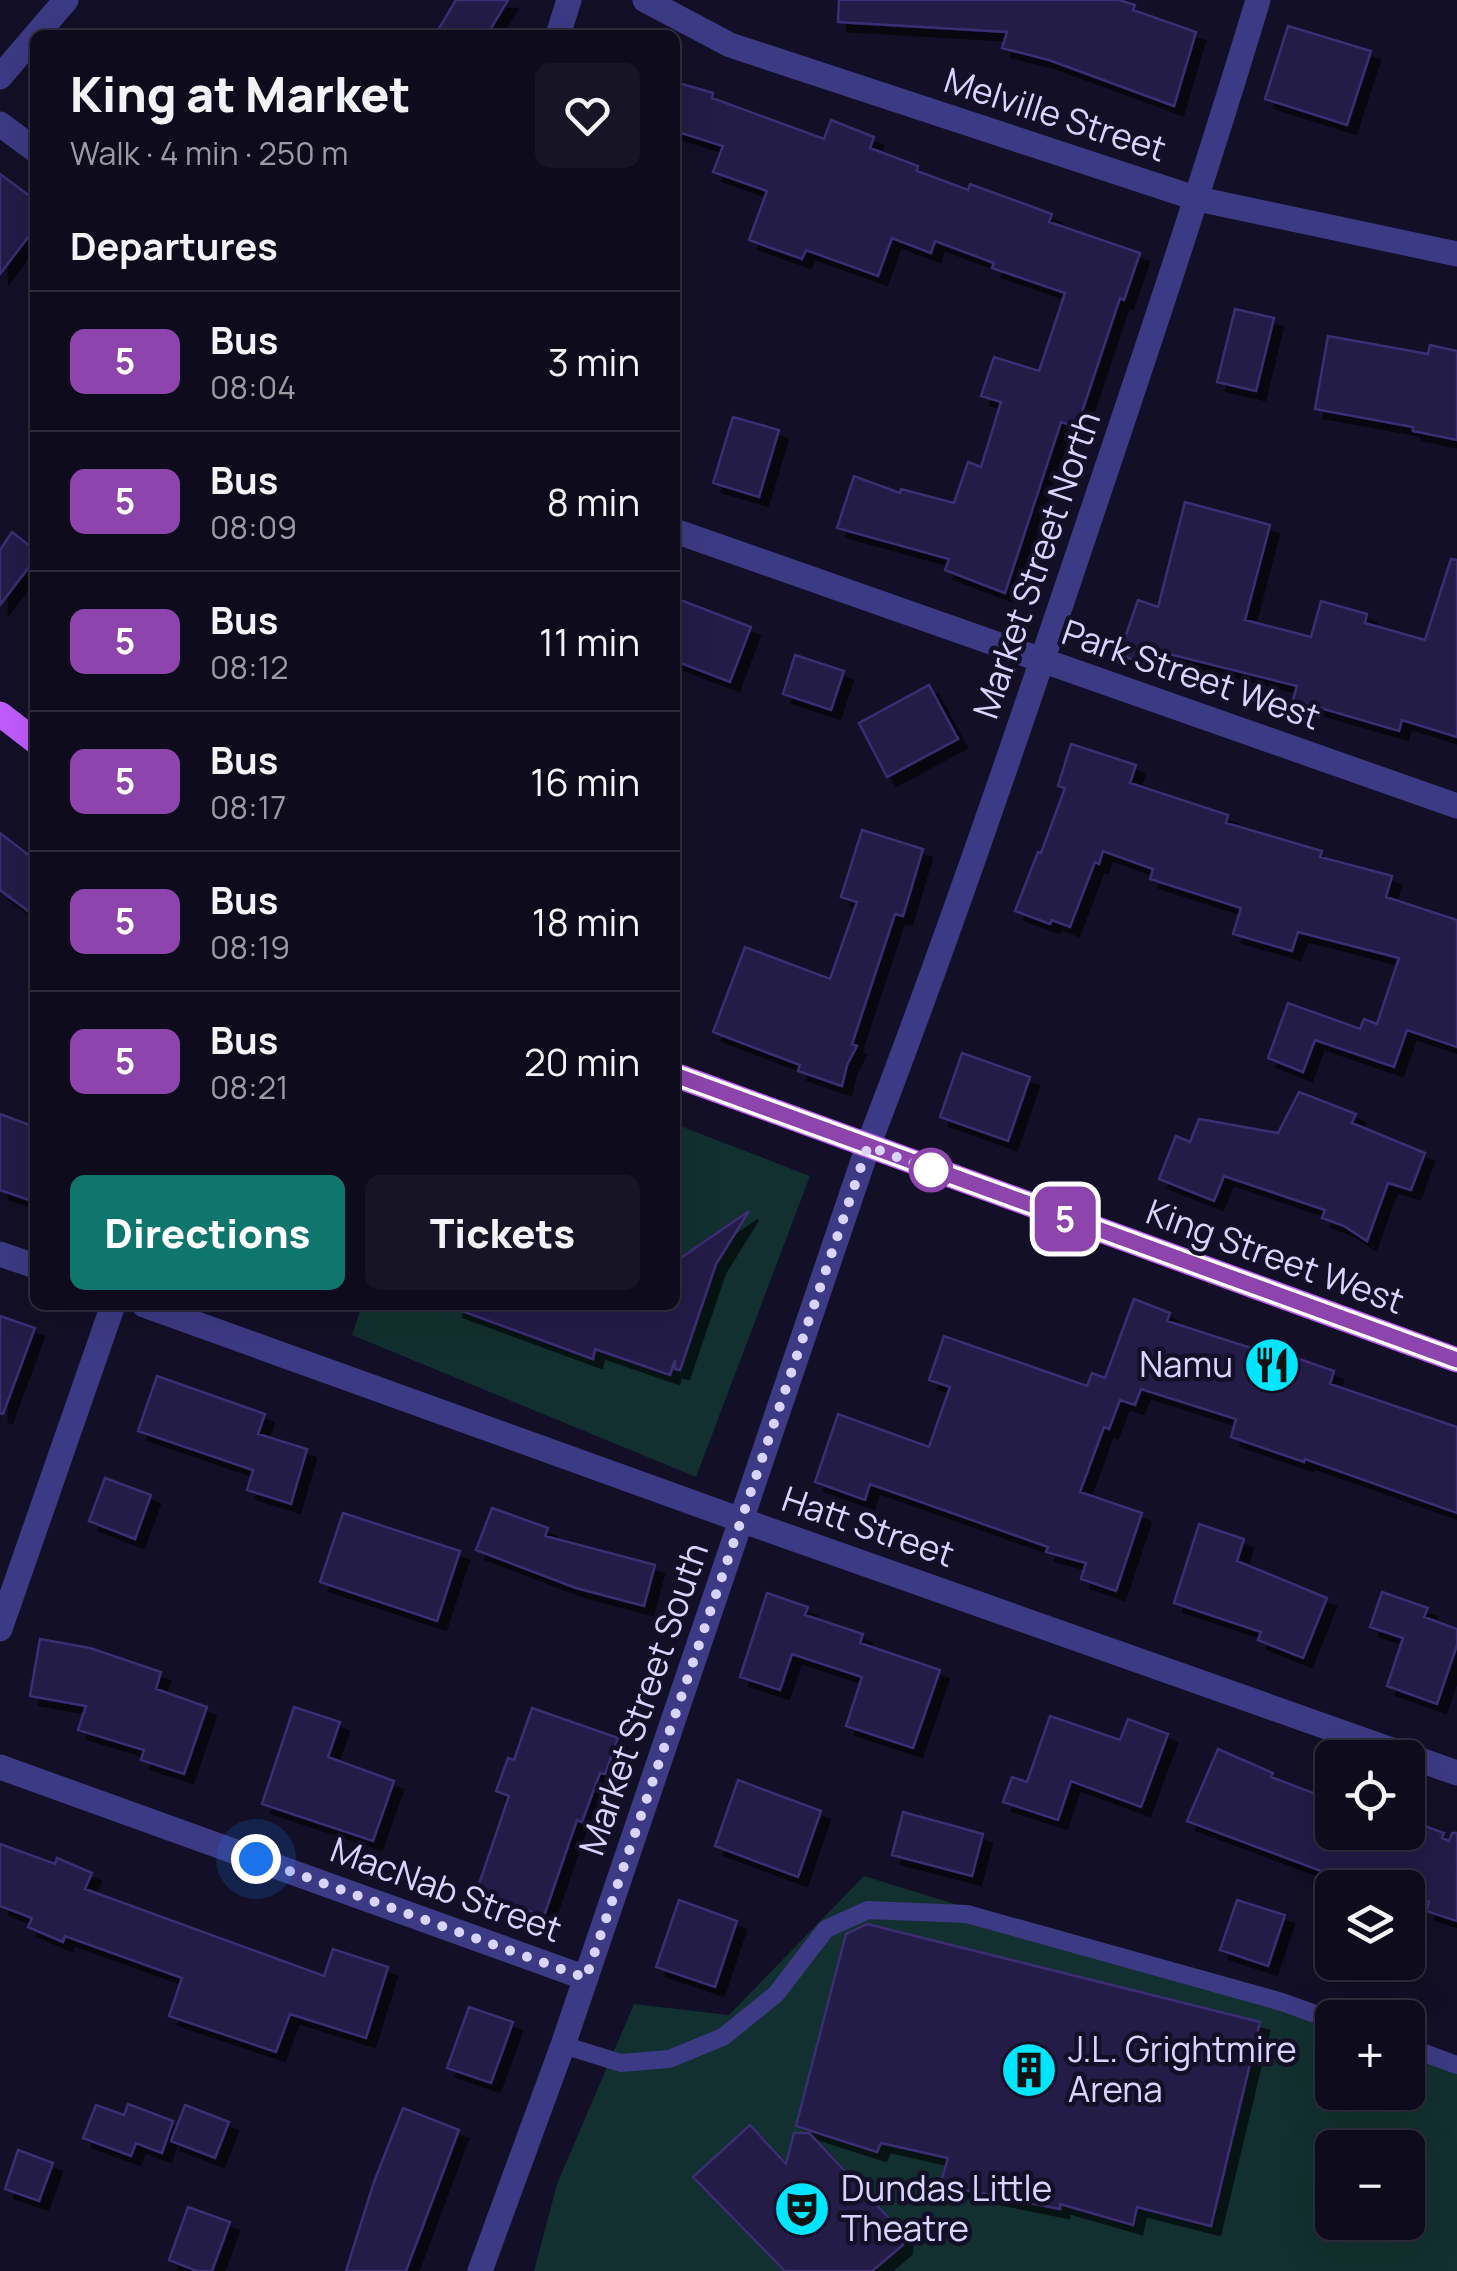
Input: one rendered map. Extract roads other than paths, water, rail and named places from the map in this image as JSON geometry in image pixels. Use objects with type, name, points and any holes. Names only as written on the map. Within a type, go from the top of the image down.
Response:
[{"type":"main road","points":[[0,714],[30,737]]},
{"type":"main road","name":"King Street West","points":[[680,1077],[1457,1360]]},
{"type":"street","points":[[41,30],[66,0]]},
{"type":"street","points":[[560,30],[570,0]]},
{"type":"street","name":"Melville Street","points":[[646,0],[730,45],[1198,199],[1457,254]]},
{"type":"street","name":"Market Street North","points":[[868,1146],[926,994],[1042,660],[1198,199],[1258,0]]},
{"type":"street","points":[[0,77],[30,43]]},
{"type":"street","points":[[0,124],[30,146]]},
{"type":"street","name":"Park Street West","points":[[680,532],[1457,806]]},
{"type":"street","name":"Market Street South","points":[[480,2271],[563,2045],[868,1146]]},
{"type":"street","points":[[0,1254],[30,1264]]},
{"type":"street","points":[[0,1629],[111,1310]]},
{"type":"street","name":"Hatt Street","points":[[158,1310],[697,1506],[1457,1773]]},
{"type":"street","name":"MacNab Street","points":[[0,1767],[586,1978]]},
{"type":"lane","points":[[563,2045],[620,2063],[669,2059],[723,2037],[776,1994],[826,1928],[868,1910],[967,1914],[1315,2014]]},
{"type":"lane","points":[[1425,2053],[1457,2065]]},
{"type":"place","name":"Namu","points":[[1272,1365]]},
{"type":"place","name":"J.L. Grightmire Arena","points":[[1029,2070]]},
{"type":"place","name":"Dundas Little Theatre","points":[[802,2209]]}]
